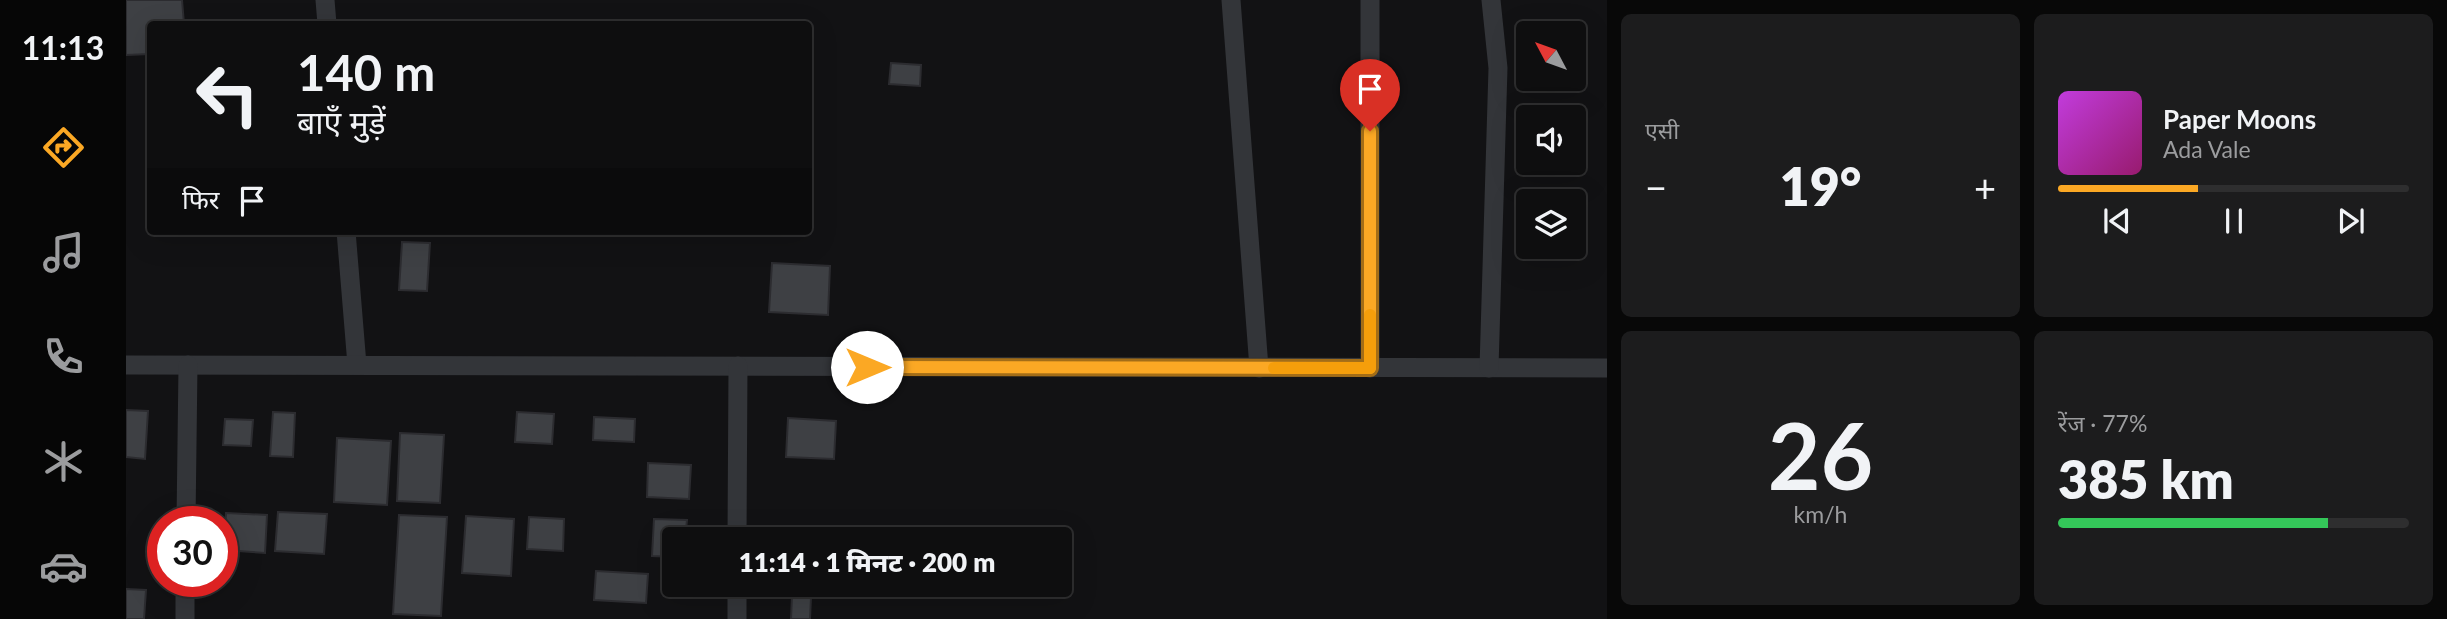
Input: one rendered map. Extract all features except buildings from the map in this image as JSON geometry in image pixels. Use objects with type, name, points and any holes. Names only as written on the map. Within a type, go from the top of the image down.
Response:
[{"type":"street","points":[[325,0],[327,21]]},
{"type":"street","points":[[1231,0],[1259,368]]},
{"type":"street","points":[[1370,0],[1370,368]]},
{"type":"street","points":[[1489,368],[1498,68],[1491,0]]},
{"type":"street","points":[[345,235],[357,366]]},
{"type":"street","points":[[126,365],[1607,368]]},
{"type":"street","points":[[186,506],[188,365]]},
{"type":"street","points":[[737,527],[738,366]]},
{"type":"street","points":[[185,597],[185,619]]},
{"type":"street","points":[[737,597],[737,619]]},
{"type":"slow traffic","points":[[1274,368],[1370,368],[1370,315]]},
{"type":"route","points":[[867,367],[1370,368],[1370,131]]}]
